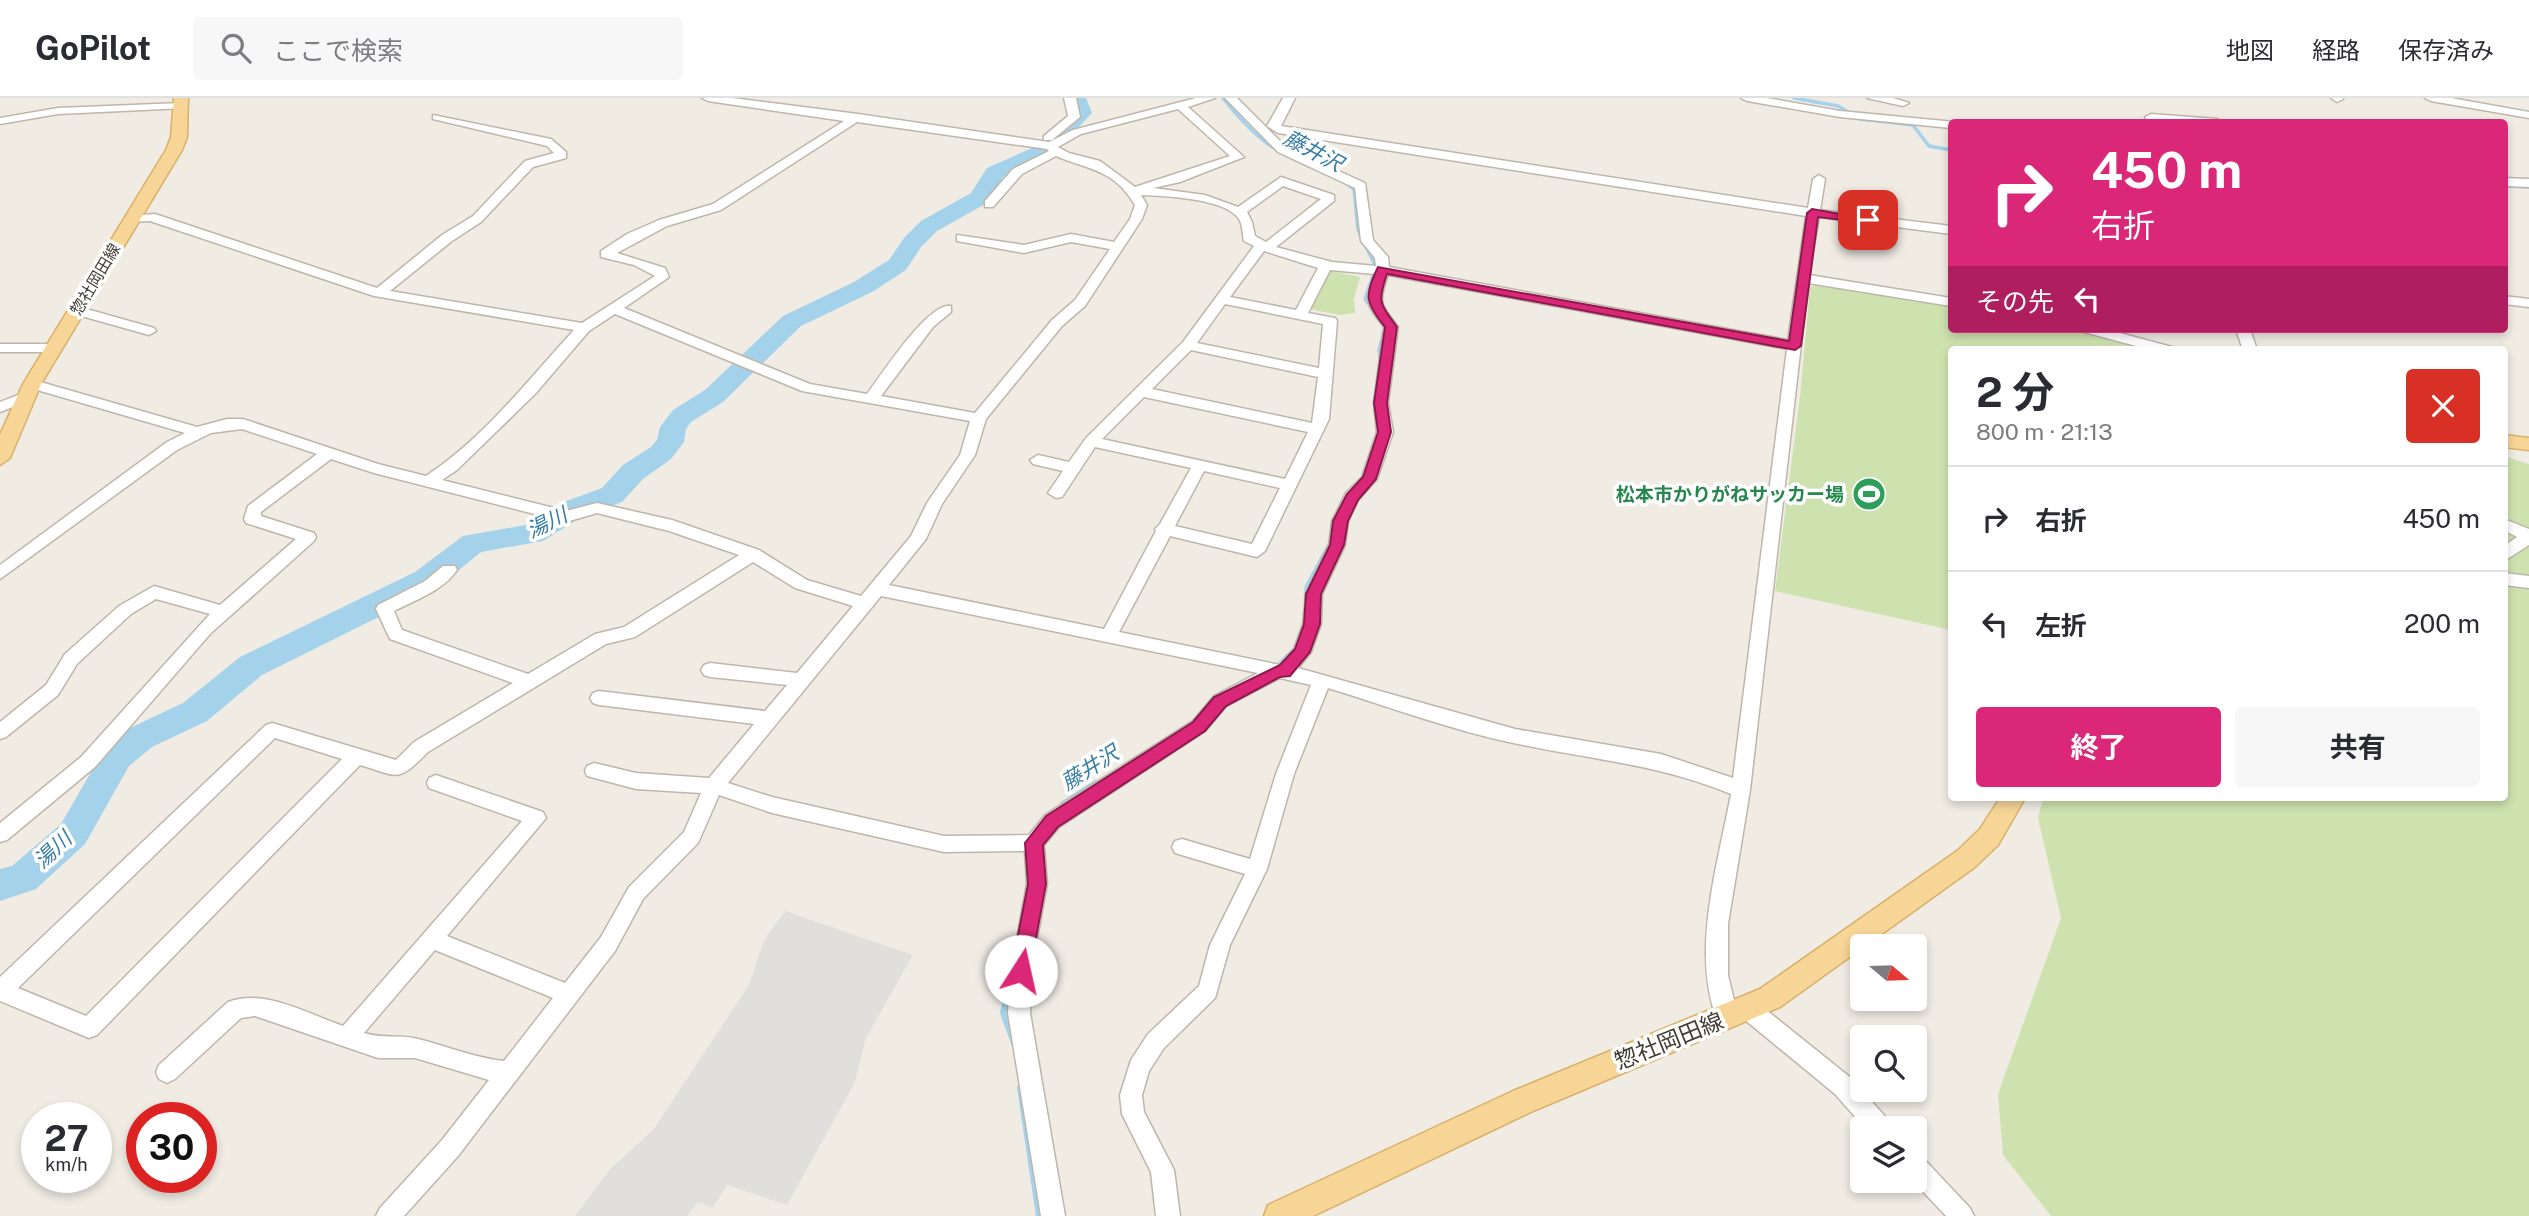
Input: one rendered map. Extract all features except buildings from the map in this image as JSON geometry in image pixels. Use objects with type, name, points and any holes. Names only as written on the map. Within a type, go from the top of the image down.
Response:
[{"type":"main road","name":"惣社岡田線","points":[[0,458],[29,390],[179,137],[181,102]]},
{"type":"main road","points":[[2508,441],[2529,444]]},
{"type":"main road","name":"惣社岡田線","points":[[1279,1216],[1522,1101],[1770,998],[1966,859],[1989,837],[2011,801]]},
{"type":"street","points":[[708,98],[858,117],[1036,145],[1095,164],[1132,189],[1197,198],[1239,212],[1247,220],[1249,238],[1264,247],[1342,270],[1376,270],[1795,346]]},
{"type":"street","points":[[1036,145],[1074,117],[1070,98]]},
{"type":"street","points":[[989,204],[1002,183],[1013,173],[1077,132],[1209,98]]},
{"type":"street","points":[[594,771],[636,781],[714,786],[772,805],[944,844],[1028,842],[1061,815],[1199,726],[1220,701],[1281,671],[1302,652],[1312,624],[1314,594],[1337,545],[1340,521],[1352,498],[1369,479],[1385,432],[1381,403],[1391,327],[1374,306],[1376,270],[1381,257],[1367,241],[1361,186],[1329,169],[1292,156],[1252,124],[1231,98]]},
{"type":"street","points":[[1289,98],[1273,126],[1278,129],[1812,213],[1948,230]]},
{"type":"street","points":[[1747,98],[1840,114],[1948,125]]},
{"type":"street","points":[[1872,98],[1904,100]]},
{"type":"street","points":[[2431,98],[2529,115]]},
{"type":"street","points":[[1892,118],[1904,100]]},
{"type":"street","points":[[0,121],[71,110],[181,102]]},
{"type":"street","points":[[1132,189],[1176,179],[1238,157],[1182,107]]},
{"type":"street","points":[[379,293],[447,238],[485,212],[529,164],[562,155],[551,143],[437,117]]},
{"type":"street","points":[[431,480],[452,466],[531,390],[584,328],[662,277],[660,271],[652,266],[606,254],[632,237],[663,223],[717,207],[858,117]]},
{"type":"street","points":[[2152,119],[2151,117],[2177,119]]},
{"type":"street","points":[[1819,179],[1802,278],[1741,790],[1718,924],[1717,975],[1737,1013],[1843,1086],[1870,1116]]},
{"type":"street","points":[[1056,493],[1091,441],[1188,345],[1220,299],[1264,247],[1330,198],[1281,181],[1239,212]]},
{"type":"street","points":[[2508,182],[2529,183]]},
{"type":"street","points":[[388,1216],[450,1148],[506,1072],[608,944],[636,893],[691,837],[714,786],[862,603],[878,589],[918,539],[935,503],[967,454],[979,418],[1057,323],[1080,303],[1136,219],[1141,205],[1132,189]]},
{"type":"street","points":[[131,219],[150,218],[379,293],[584,328]]},
{"type":"street","points":[[962,238],[1024,249],[1071,239],[1117,246]]},
{"type":"street","points":[[1300,315],[1326,265]]},
{"type":"street","points":[[1802,278],[1948,302]]},
{"type":"street","points":[[1163,529],[1257,551],[1322,418],[1330,321],[1220,299]]},
{"type":"street","points":[[2508,300],[2529,303]]},
{"type":"street","points":[[613,309],[807,388],[979,418]]},
{"type":"street","points":[[872,398],[928,324],[946,309]]},
{"type":"street","points":[[76,310],[149,331]]},
{"type":"street","points":[[2104,333],[2152,346]]},
{"type":"street","points":[[1188,345],[1326,374]]},
{"type":"street","points":[[0,348],[54,348]]},
{"type":"street","points":[[0,407],[29,390],[190,429],[195,434]]},
{"type":"street","points":[[1142,392],[1317,429]]},
{"type":"street","points":[[0,573],[173,446],[195,434],[228,424],[243,425],[374,467],[566,517],[597,508],[637,517],[753,554],[801,584],[862,603]]},
{"type":"street","points":[[1091,441],[1289,485]]},
{"type":"street","points":[[0,834],[88,762],[204,629],[308,537],[252,519],[254,510],[328,453]]},
{"type":"street","points":[[1038,460],[1072,468]]},
{"type":"street","points":[[1108,637],[1199,465]]},
{"type":"street","points":[[2508,526],[2528,537],[2508,552]]},
{"type":"street","points":[[358,755],[89,1028],[0,990],[272,730],[358,755],[399,769],[421,747],[601,639],[629,632],[753,554]]},
{"type":"street","points":[[449,570],[431,585],[384,609],[396,634],[529,682]]},
{"type":"street","points":[[2508,579],[2529,582]]},
{"type":"street","points":[[878,589],[1322,680],[1515,736],[1661,762],[1700,773],[1741,790]]},
{"type":"street","points":[[0,732],[52,690],[71,659],[125,610],[154,592],[224,612]]},
{"type":"street","points":[[710,670],[800,680]]},
{"type":"street","points":[[1168,1216],[1162,1170],[1133,1114],[1131,1095],[1139,1067],[1156,1041],[1208,991],[1220,945],[1257,869],[1285,774],[1322,680]]},
{"type":"street","points":[[599,698],[769,719]]},
{"type":"street","points":[[347,1037],[434,940],[536,818],[436,783]]},
{"type":"street","points":[[1028,842],[1037,884],[1021,971],[1019,1013],[1053,1216]]},
{"type":"street","points":[[1182,847],[1257,869]]},
{"type":"street","points":[[434,940],[569,994]]},
{"type":"street","points":[[167,1072],[236,1009],[255,1006],[378,1048],[415,1048],[481,1069],[506,1072]]},
{"type":"street","points":[[1927,1179],[1962,1216]]},
{"type":"green space","points":[[1329,271],[1360,277],[1354,299],[1355,313],[1339,315],[1309,309]]},
{"type":"green space","name":"松本市かりがねサッカー場","points":[[1820,284],[1948,305],[1948,333],[2086,333],[2136,346],[1948,346],[1948,629],[1775,591],[1800,396],[1810,287]]},
{"type":"green space","points":[[2508,457],[2529,464],[2529,1216],[2051,1216],[2003,1155],[1998,1094],[2061,918],[2038,818],[2042,801],[2508,801]]},
{"type":"shaded area","points":[[785,911],[913,955],[866,1038],[855,1082],[787,1205],[727,1185],[713,1208],[698,1202],[687,1216],[575,1216],[610,1169],[653,1130],[749,985],[764,940]]},
{"type":"waterway","name":"湯川","points":[[1055,139],[1082,113],[1076,98]]},
{"type":"waterway","name":"藤井沢","points":[[1223,98],[1265,142],[1318,170]]},
{"type":"waterway","points":[[1794,98],[1838,106],[1860,119],[1913,125],[1929,146],[1948,149]]},
{"type":"waterway","name":"湯川","points":[[0,885],[23,878],[73,834],[117,757],[140,738],[195,712],[251,666],[426,580],[473,543],[533,534],[571,510],[612,495],[633,472],[661,453],[670,442],[673,427],[682,416],[714,396],[792,321],[863,287],[898,265],[912,243],[929,226],[979,198],[995,173],[1041,150]]},
{"type":"waterway","name":"藤井沢","points":[[1346,183],[1354,189],[1358,230],[1376,267],[1365,299],[1385,326],[1379,351],[1381,364]]},
{"type":"waterway","points":[[2508,186],[2529,187]]},
{"type":"waterway","name":"藤井沢","points":[[1306,598],[1307,587],[1329,546]]},
{"type":"waterway","name":"藤井沢","points":[[1281,663],[1291,653]]},
{"type":"waterway","name":"藤井沢","points":[[1063,804],[1096,783]]},
{"type":"waterway","name":"藤井沢","points":[[1011,979],[1003,1013],[1014,1043]]},
{"type":"waterway","name":"藤井沢","points":[[1020,1088],[1039,1216]]},
{"type":"place","name":"松本市かりがねサッカー場","points":[[1869,494]]},
{"type":"route","points":[[1021,971],[1037,884],[1034,843],[1052,821],[1199,726],[1220,701],[1278,671],[1284,671],[1302,652],[1312,624],[1314,594],[1337,545],[1340,521],[1352,498],[1369,479],[1385,432],[1381,403],[1391,327],[1374,306],[1374,294],[1383,270],[1795,346],[1812,213],[1868,220]]}]
